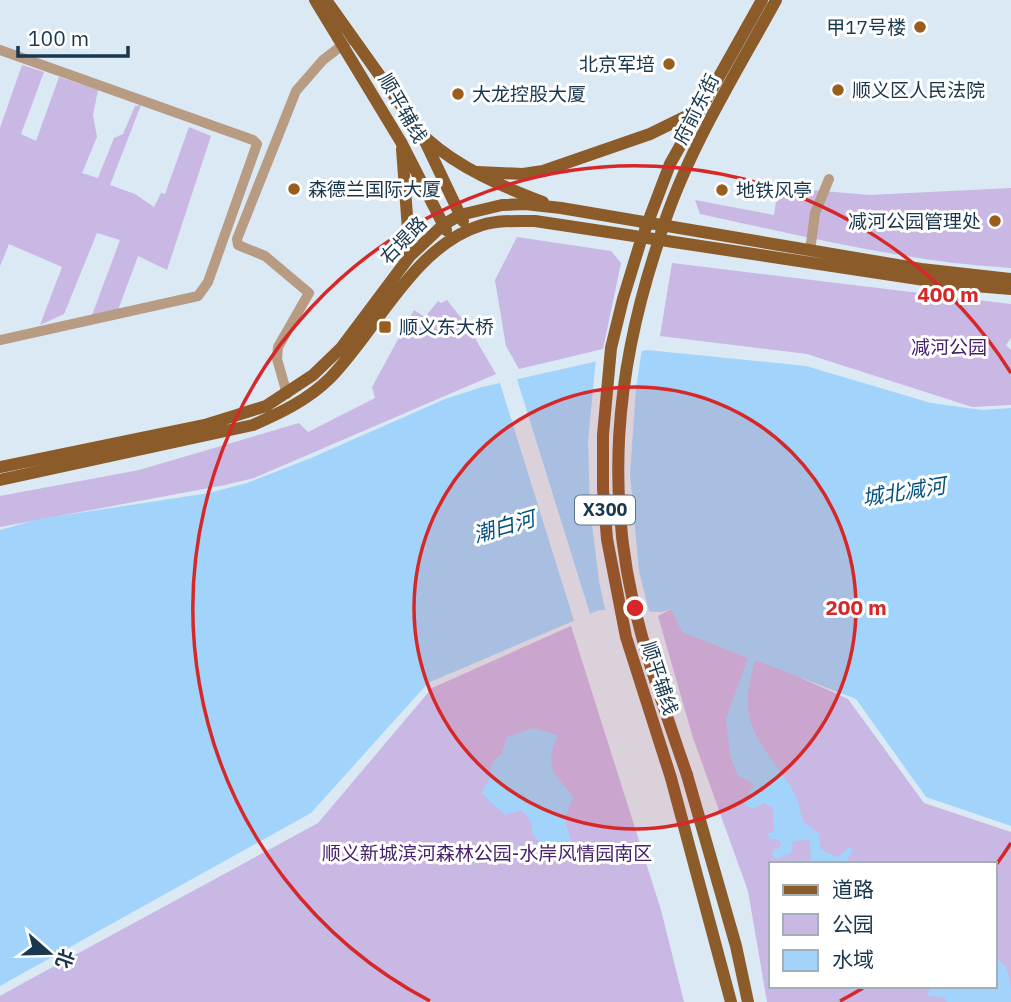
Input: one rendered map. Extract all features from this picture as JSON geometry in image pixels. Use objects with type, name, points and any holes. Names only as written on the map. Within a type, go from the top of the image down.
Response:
[{"type":"main road","name":"顺平辅线","points":[[315,0],[422,135],[468,230]]},
{"type":"main road","name":"顺平辅线","points":[[326,0],[452,239]]},
{"type":"main road","name":"府前东街","points":[[642,237],[670,164],[762,0]]},
{"type":"main road","name":"府前东街","points":[[659,240],[701,141],[776,0]]},
{"type":"main road","points":[[477,172],[523,174],[543,171],[649,134],[700,110]]},
{"type":"main road","points":[[422,135],[450,158],[521,193],[561,208]]},
{"type":"main road","points":[[401,142],[410,256]]},
{"type":"main road","name":"右堤路","points":[[0,467],[218,421],[266,406],[313,375],[341,348],[410,256],[443,225],[460,215],[502,205],[525,204],[561,208],[947,273],[1011,279]]},
{"type":"main road","name":"右堤路","points":[[0,480],[253,425],[279,413],[303,400],[328,380],[435,249],[468,230],[506,220],[535,221],[951,284],[1011,289]]},
{"type":"main road","name":"顺平辅线","points":[[642,237],[611,348],[603,435],[607,540],[626,636],[671,778],[731,1002]]},
{"type":"main road","name":"顺平辅线","points":[[659,240],[638,303],[621,396],[617,447],[619,504],[631,591],[641,632],[687,775],[736,946],[748,1002]]},
{"type":"street","points":[[287,394],[277,359],[278,347],[309,293],[265,256],[238,245],[237,239],[296,91],[323,60],[348,41]]},
{"type":"street","points":[[0,50],[253,140],[257,144],[208,282],[198,296],[0,340]]},
{"type":"street","points":[[810,251],[815,214],[829,179]]},
{"type":"green space","points":[[22,65],[44,72],[21,134],[36,141],[59,77],[98,90],[93,115],[97,137],[82,173],[98,178],[114,138],[123,134],[135,106],[141,105],[110,185],[135,194],[154,207],[161,193],[165,194],[189,127],[211,136],[167,270],[138,256],[118,310],[92,315],[120,240],[97,233],[64,314],[40,325],[62,267],[9,244],[0,266],[0,128]]},
{"type":"green space","points":[[778,187],[869,195],[1011,188],[1011,268],[894,254],[777,231],[700,214],[695,200],[774,215]]},
{"type":"green space","points":[[517,237],[611,251],[621,263],[603,349],[519,369],[506,346],[495,280]]},
{"type":"green space","name":"减河公园","points":[[672,263],[1011,304],[1011,338],[1006,345],[1011,350],[1011,405],[972,407],[807,354],[660,336]]},
{"type":"green space","points":[[447,300],[469,328],[496,374],[254,478],[0,527],[0,496],[139,470],[299,423],[308,432],[375,398],[372,387],[414,310],[425,317],[438,301],[441,303]]},
{"type":"green space","points":[[671,609],[770,664],[848,699],[924,803],[1011,832],[1011,1002],[767,1002],[748,891],[693,738],[658,616]]},
{"type":"green space","name":"顺义新城滨河森林公园-水岸风情园南区","points":[[571,626],[661,910],[684,1002],[0,1002],[0,996],[318,823],[432,688]]},
{"type":"water","points":[[647,350],[806,366],[931,403],[982,410],[1011,408],[1011,826],[926,797],[856,699],[755,660],[748,701],[753,729],[793,792],[802,821],[819,834],[820,848],[839,857],[849,847],[853,850],[846,862],[811,862],[810,840],[793,841],[791,853],[776,859],[772,857],[774,849],[779,849],[781,843],[777,839],[770,839],[768,834],[774,830],[773,808],[764,803],[752,809],[745,804],[754,786],[738,776],[730,755],[726,719],[748,658],[682,632],[671,609],[662,612],[599,610],[428,683],[311,813],[0,986],[0,530],[39,519],[209,493],[247,483],[445,399],[482,387]]},
{"type":"water","points":[[533,728],[558,735],[551,763],[556,775],[573,797],[566,816],[566,825],[573,847],[565,850],[561,857],[553,848],[534,838],[530,820],[521,810],[505,815],[482,792],[490,778],[491,764],[502,753],[507,737]]},
{"type":"water","points":[[997,959],[1009,975],[1011,1002],[947,1002],[945,998],[926,995],[931,989],[997,988]]},
{"type":"pier","points":[[642,348],[636,388],[630,474],[639,571],[650,615],[606,614],[590,509],[588,442],[596,358]]},
{"type":"pier","points":[[516,376],[591,617],[575,624],[499,380]]},
{"type":"place","name":"甲17号楼","points":[[920,27]]},
{"type":"place","name":"北京军培","points":[[669,64]]},
{"type":"place","name":"顺义区人民法院","points":[[838,90]]},
{"type":"place","name":"大龙控股大厦","points":[[458,94]]},
{"type":"place","name":"森德兰国际大厦","points":[[294,189]]},
{"type":"place","name":"地铁风亭","points":[[722,190]]},
{"type":"place","name":"减河公园管理处","points":[[995,221]]},
{"type":"place","name":"顺义东大桥","points":[[385,327]]},
{"type":"water label","name":"城北减河","points":[[904,492]]},
{"type":"water label","name":"潮白河","points":[[504,527]]}]
